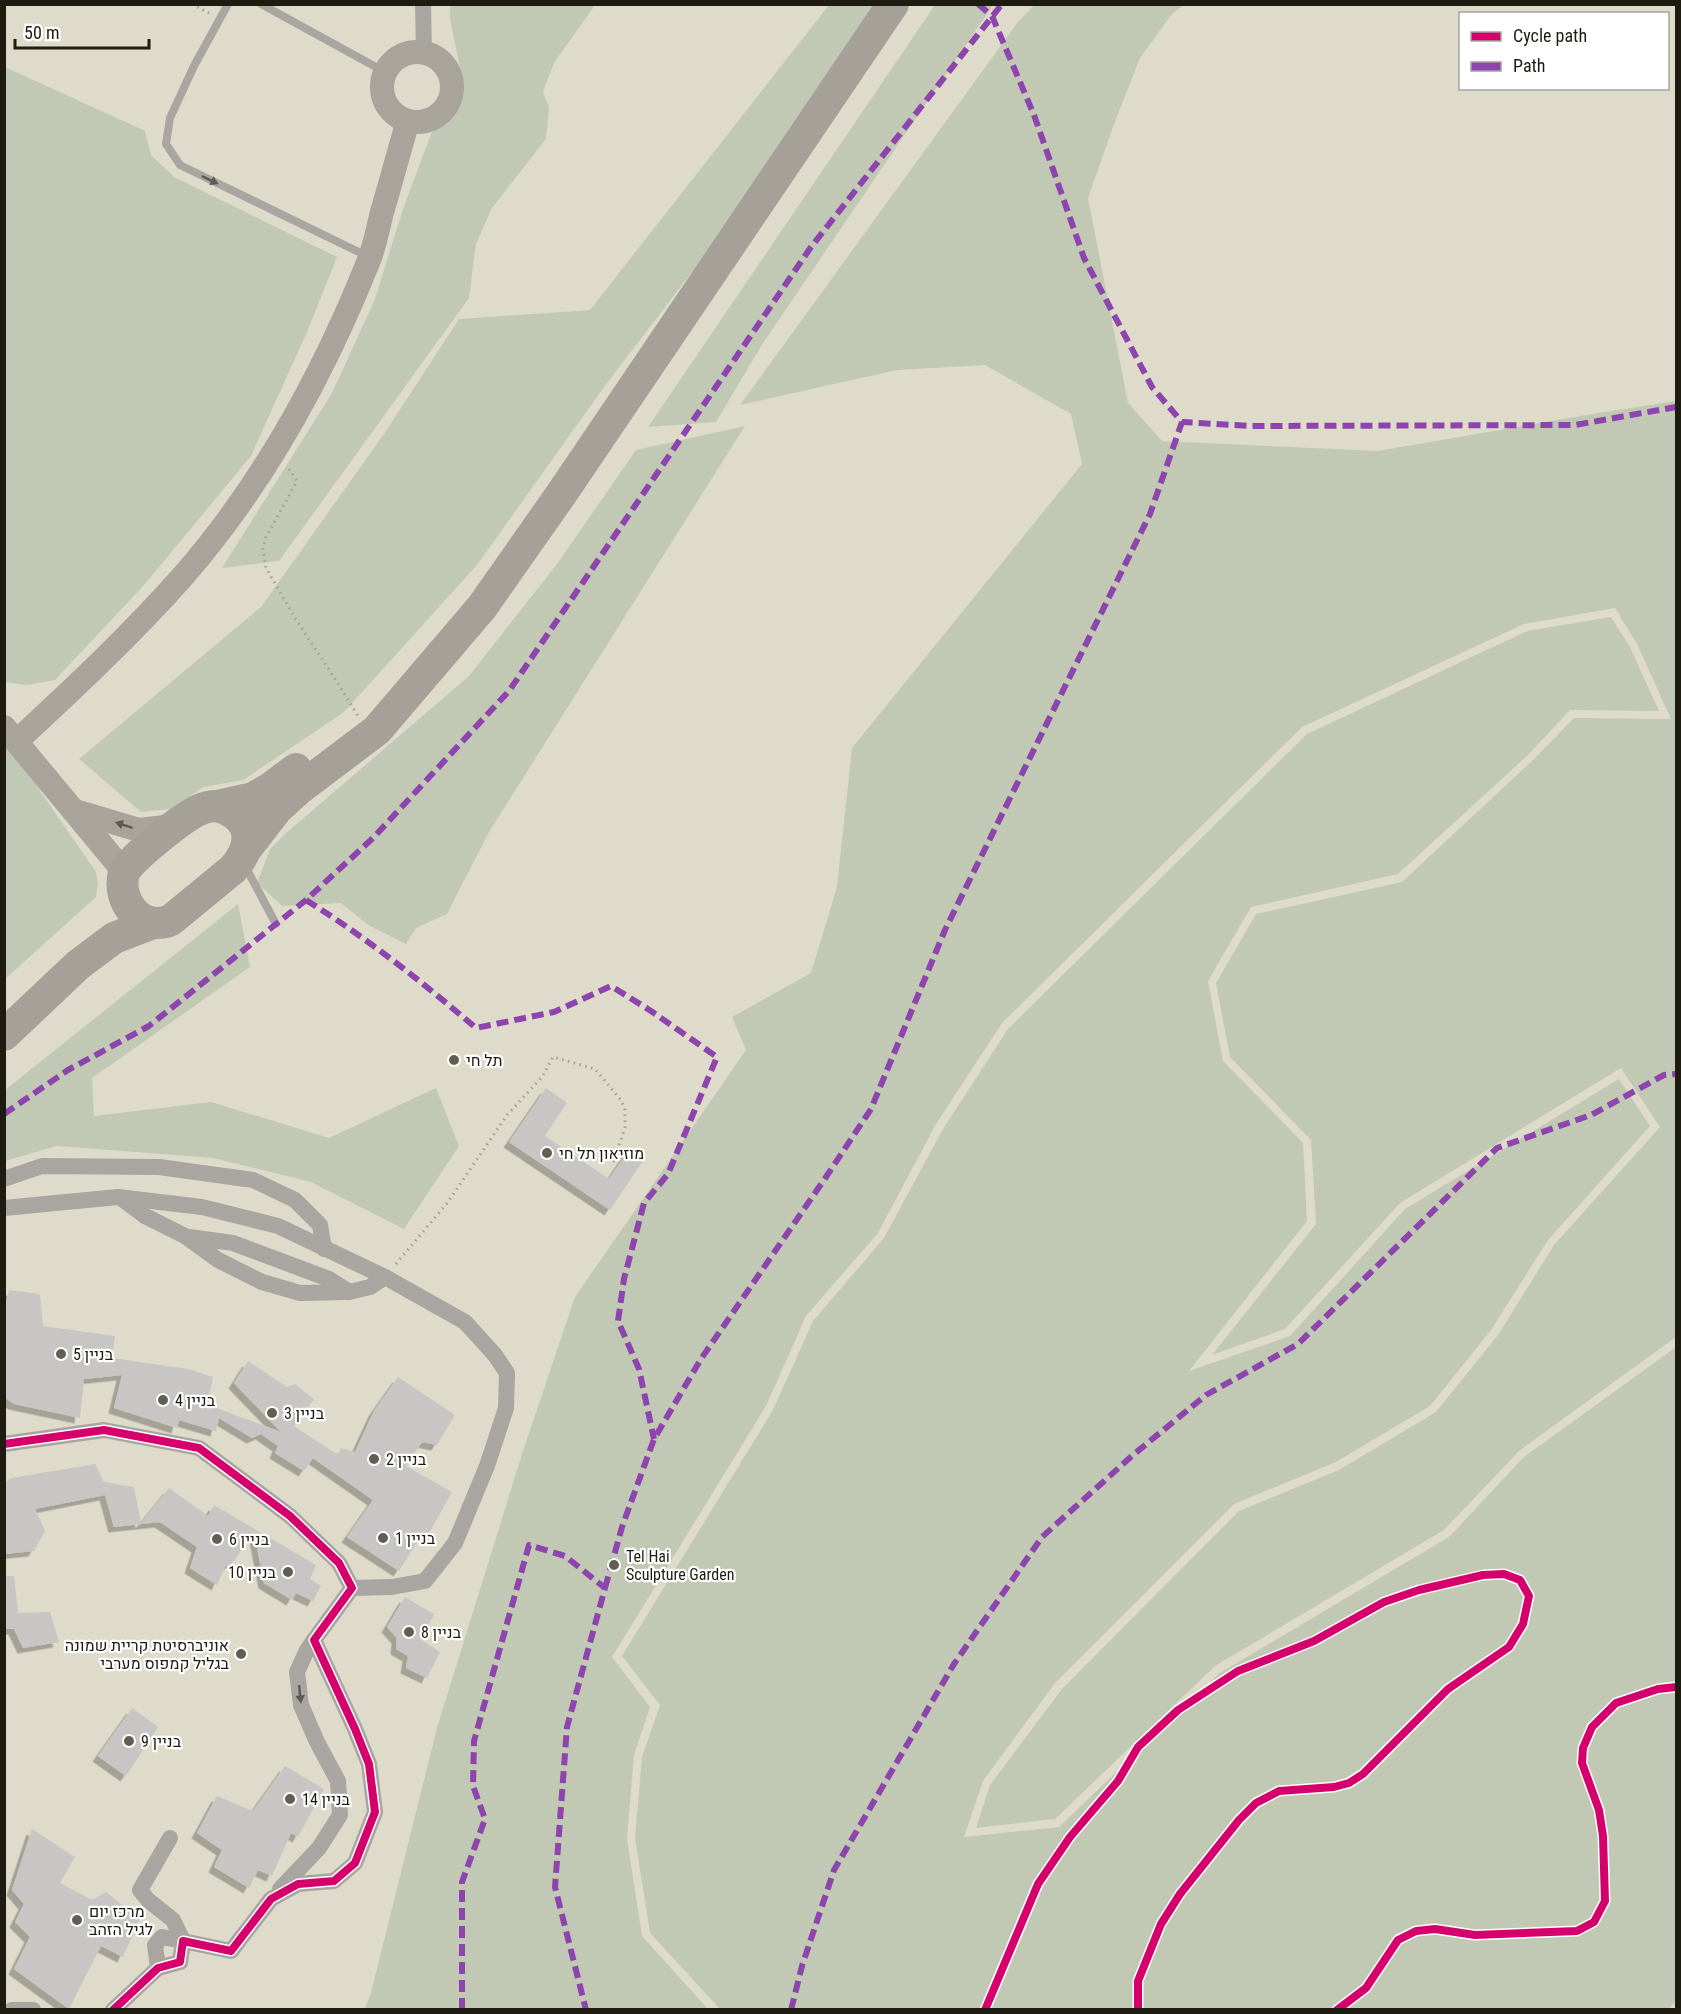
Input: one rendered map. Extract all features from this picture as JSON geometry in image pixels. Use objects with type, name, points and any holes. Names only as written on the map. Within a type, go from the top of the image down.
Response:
[{"type":"highway","points":[[124,880],[123,896],[130,910],[143,920],[153,923],[163,924],[171,920],[233,869],[277,809],[299,789],[377,730],[482,607],[562,493],[893,4]]},
{"type":"highway","points":[[4,1013],[103,921],[112,909],[131,862],[174,826],[198,810],[253,798],[269,789],[360,720],[482,607]]},
{"type":"highway","points":[[217,806],[226,808],[241,821],[248,839],[244,854]]},
{"type":"highway","points":[[4,1035],[78,965],[114,938],[153,923]]},
{"type":"street","points":[[423,4],[424,52]]},
{"type":"street","points":[[424,52],[434,56],[448,70],[452,90],[450,100],[437,115],[428,120],[408,121],[399,117],[385,102],[382,82],[391,62],[401,55],[424,52]]},
{"type":"street","points":[[124,880],[116,862],[11,734],[82,680],[184,574],[228,518],[276,450],[321,368],[370,258],[408,121]]},
{"type":"street","points":[[75,811],[139,830],[174,826]]},
{"type":"street","points":[[4,1179],[42,1166],[159,1167],[253,1180],[295,1200],[320,1225],[324,1249]]},
{"type":"street","points":[[118,1197],[145,1216],[185,1236],[218,1260],[262,1282],[300,1293],[349,1292],[370,1287],[385,1276]]},
{"type":"street","points":[[4,1208],[118,1197],[202,1207],[278,1226],[385,1276],[465,1322],[507,1372],[506,1408],[487,1466],[456,1543],[425,1581],[392,1587],[352,1588]]},
{"type":"street","points":[[185,1236],[232,1243],[329,1280],[349,1292]]},
{"type":"street","points":[[4,1444],[104,1430],[199,1448],[290,1516],[339,1563],[352,1588]]},
{"type":"street","points":[[158,1968],[156,1946],[162,1937],[231,1951],[271,1899],[319,1848],[340,1815],[338,1781],[317,1742],[301,1705],[297,1672],[307,1650],[352,1588]]},
{"type":"street","points":[[271,1899],[298,1884],[334,1881],[355,1863],[375,1812],[369,1764],[314,1640]]},
{"type":"street","points":[[113,2010],[158,1968],[180,1962],[183,1941],[173,1920],[148,1900],[140,1890],[170,1838]]},
{"type":"street","points":[[12,2010],[33,2010]]},
{"type":"lane","points":[[228,4],[194,66],[170,118],[166,144],[180,165],[370,258]]},
{"type":"lane","points":[[261,4],[385,72]]},
{"type":"lane","points":[[244,854],[276,924]]},
{"type":"path","points":[[192,4],[220,19]]},
{"type":"path","points":[[276,450],[297,481],[266,537],[263,549],[266,568],[294,618],[338,682],[360,720]]},
{"type":"path","points":[[385,1276],[448,1202],[507,1115],[542,1077],[553,1057],[595,1070],[621,1100],[626,1110],[625,1128],[612,1165]]},
{"type":"green space","points":[[1035,4],[1184,5],[1172,14],[1140,58],[1088,198],[1128,403],[1162,441],[1378,451],[1676,401],[1676,1337],[1519,1451],[1444,1530],[1215,1666],[1055,1819],[976,1828],[990,1785],[1062,1689],[1239,1511],[1339,1470],[1436,1412],[1498,1335],[1554,1245],[1660,1127],[1621,1068],[1400,1203],[1285,1329],[1212,1355],[1316,1224],[1311,1140],[1230,1057],[1216,983],[1256,914],[1402,882],[1533,760],[1574,718],[1671,719],[1637,644],[1615,608],[1524,624],[1302,727],[1002,1023],[936,1124],[878,1233],[806,1316],[766,1406],[612,1657],[650,1707],[634,1755],[627,1838],[642,1936],[708,2009],[365,2009],[372,1989],[437,1728],[523,1451],[575,1297],[746,1050],[732,1017],[811,973],[837,887],[852,748],[1082,464],[1071,414],[985,365],[897,370],[740,405],[1018,22]]},
{"type":"green space","points":[[450,5],[595,5],[554,63],[543,92],[549,107],[546,139],[492,208],[476,244],[469,298],[279,561],[222,568],[332,393],[375,299],[403,209],[431,134],[462,77],[450,19]]},
{"type":"green space","points":[[829,5],[883,5],[763,179],[604,387],[477,565],[343,713],[243,780],[204,787],[170,809],[141,812],[79,759],[261,607],[384,434],[459,319],[590,310]]},
{"type":"green space","points":[[935,5],[993,5],[763,343],[716,422],[648,427]]},
{"type":"green space","points":[[5,67],[145,131],[151,155],[174,177],[337,257],[307,332],[251,456],[145,584],[55,680],[26,685],[4,682]]},
{"type":"green space","points":[[745,426],[489,832],[447,914],[416,928],[406,944],[368,925],[341,903],[282,906],[257,883],[270,849],[285,834],[469,676],[557,564],[636,450]]},
{"type":"green space","points":[[1611,617],[1630,647],[1659,711],[1570,710],[1528,755],[1398,874],[1251,907],[1208,981],[1223,1061],[1303,1143],[1307,1221],[1189,1371],[1290,1336],[1405,1209],[1619,1079],[1650,1126],[1548,1240],[1491,1330],[1430,1406],[1336,1462],[1234,1504],[1055,1683],[983,1781],[964,1837],[1059,1827],[1220,1673],[1449,1537],[1524,1457],[1676,1347],[1676,2000],[1668,2010],[720,2009],[650,1933],[635,1838],[642,1757],[660,1705],[622,1656],[773,1410],[813,1321],[884,1238],[943,1129],[1008,1029],[1307,734],[1527,631]]},
{"type":"green space","points":[[4,744],[14,753],[96,872],[98,883],[96,897],[5,979]]},
{"type":"green space","points":[[238,904],[250,967],[92,1078],[94,1116],[211,1102],[329,1138],[436,1088],[459,1146],[404,1229],[311,1182],[213,1158],[57,1146],[5,1161],[5,1090]]},
{"type":"building","name":"מוזיאון תל חי","points":[[546,1088],[567,1103],[545,1136],[609,1179],[630,1148],[645,1158],[610,1210],[509,1142]]},
{"type":"building","points":[[9,1290],[40,1294],[43,1326],[115,1336],[112,1358],[188,1369],[213,1377],[208,1405],[281,1432],[234,1383],[248,1361],[287,1387],[295,1384],[314,1399],[294,1426],[338,1455],[341,1448],[355,1452],[374,1411],[398,1377],[455,1415],[437,1445],[422,1442],[406,1466],[452,1492],[427,1537],[422,1534],[399,1571],[347,1537],[373,1500],[313,1458],[304,1471],[275,1453],[278,1446],[261,1434],[252,1438],[219,1418],[216,1431],[179,1420],[177,1428],[114,1408],[122,1375],[84,1379],[80,1418],[14,1404],[4,1397],[4,1311]]},
{"type":"building","points":[[95,1464],[104,1482],[134,1487],[141,1523],[169,1488],[208,1516],[214,1505],[316,1565],[310,1579],[321,1586],[313,1601],[296,1593],[292,1600],[264,1583],[254,1532],[234,1561],[225,1567],[217,1585],[190,1568],[197,1547],[160,1522],[114,1527],[105,1495],[35,1509],[45,1531],[34,1551],[4,1554],[4,1484],[11,1478]]},
{"type":"building","points":[[4,1576],[14,1576],[18,1613],[50,1612],[59,1642],[23,1648],[14,1629],[4,1629]]},
{"type":"building","name":"בניין 8","points":[[405,1597],[434,1614],[422,1640],[440,1652],[427,1678],[406,1668],[408,1656],[396,1649],[397,1638],[387,1627]]},
{"type":"building","name":"בניין 9","points":[[132,1708],[158,1727],[126,1776],[98,1756]]},
{"type":"building","points":[[285,1766],[324,1789],[298,1837],[291,1833],[272,1876],[258,1870],[249,1888],[214,1867],[222,1850],[197,1833],[217,1796],[253,1811]]},
{"type":"building","name":"מרכז יום לגיל הזהב","points":[[32,1829],[75,1857],[60,1883],[92,1900],[106,1892],[140,1919],[123,1957],[101,1946],[69,2009],[14,1969],[30,1937],[15,1922],[24,1904],[12,1890]]},
{"type":"marked path","points":[[978,4],[992,16],[1034,115],[1084,258],[1152,387],[1182,422],[1252,426],[1575,425],[1676,407]]},
{"type":"marked path","points":[[4,1114],[68,1070],[149,1026],[306,900],[373,838],[509,691],[811,247],[1002,4]]},
{"type":"marked path","points":[[605,1588],[622,1527],[654,1439],[701,1359],[871,1109],[945,930],[1150,514],[1182,422]]},
{"type":"marked path","points":[[306,900],[394,961],[476,1028],[554,1012],[611,986],[717,1057],[668,1174],[644,1203],[624,1279],[618,1321],[639,1369],[654,1439]]},
{"type":"marked path","points":[[791,2010],[802,1966],[834,1870],[954,1664],[1042,1537],[1133,1455],[1206,1395],[1298,1344],[1497,1148],[1591,1115],[1664,1075],[1676,1074]]},
{"type":"marked path","points":[[462,2010],[462,1882],[485,1819],[473,1786],[474,1741],[529,1545],[565,1556],[605,1588],[567,1727],[555,1887],[586,2010]]},
{"type":"cycle path","points":[[4,1444],[104,1430],[199,1448],[290,1516],[339,1563],[352,1588],[314,1640],[369,1764],[375,1812],[355,1863],[334,1881],[298,1884],[271,1899],[231,1951],[183,1941],[180,1962],[158,1968],[113,2010]]},
{"type":"cycle path","points":[[985,2010],[1038,1884],[1070,1837],[1118,1781],[1138,1747],[1178,1710],[1238,1671],[1314,1641],[1384,1602],[1419,1590],[1483,1575],[1504,1574],[1520,1580],[1529,1596],[1523,1624],[1509,1647],[1448,1689],[1363,1774],[1349,1783],[1334,1787],[1279,1791],[1256,1803],[1239,1820],[1180,1894],[1161,1924],[1138,1981],[1138,2010]]},
{"type":"cycle path","points":[[1337,2010],[1366,1988],[1398,1940],[1416,1931],[1435,1929],[1475,1935],[1577,1931],[1594,1922],[1605,1901],[1603,1836],[1599,1810],[1582,1763],[1583,1748],[1592,1727],[1616,1703],[1658,1689],[1676,1687]]},
{"type":"place","name":"תל חי","points":[[454,1060]]},
{"type":"place","name":"מוזיאון תל חי","points":[[547,1153]]},
{"type":"place","name":"בניין 5","points":[[61,1354]]},
{"type":"place","name":"בניין 4","points":[[163,1400]]},
{"type":"place","name":"בניין 3","points":[[272,1413]]},
{"type":"place","name":"בניין 2","points":[[374,1459]]},
{"type":"place","name":"בניין 1","points":[[383,1538]]},
{"type":"place","name":"בניין 6","points":[[217,1539]]},
{"type":"place","name":"Tel Hai Sculpture Garden","points":[[614,1565]]},
{"type":"place","name":"בניין 10","points":[[288,1572]]},
{"type":"place","name":"בניין 8","points":[[409,1632]]},
{"type":"place","name":"אוניברסיטת קריית שמונה בגליל קמפוס מערבי","points":[[241,1654]]},
{"type":"place","name":"בניין 9","points":[[129,1741]]},
{"type":"place","name":"בניין 14","points":[[290,1799]]},
{"type":"place","name":"מרכז יום לגיל הזהב","points":[[77,1920]]}]
